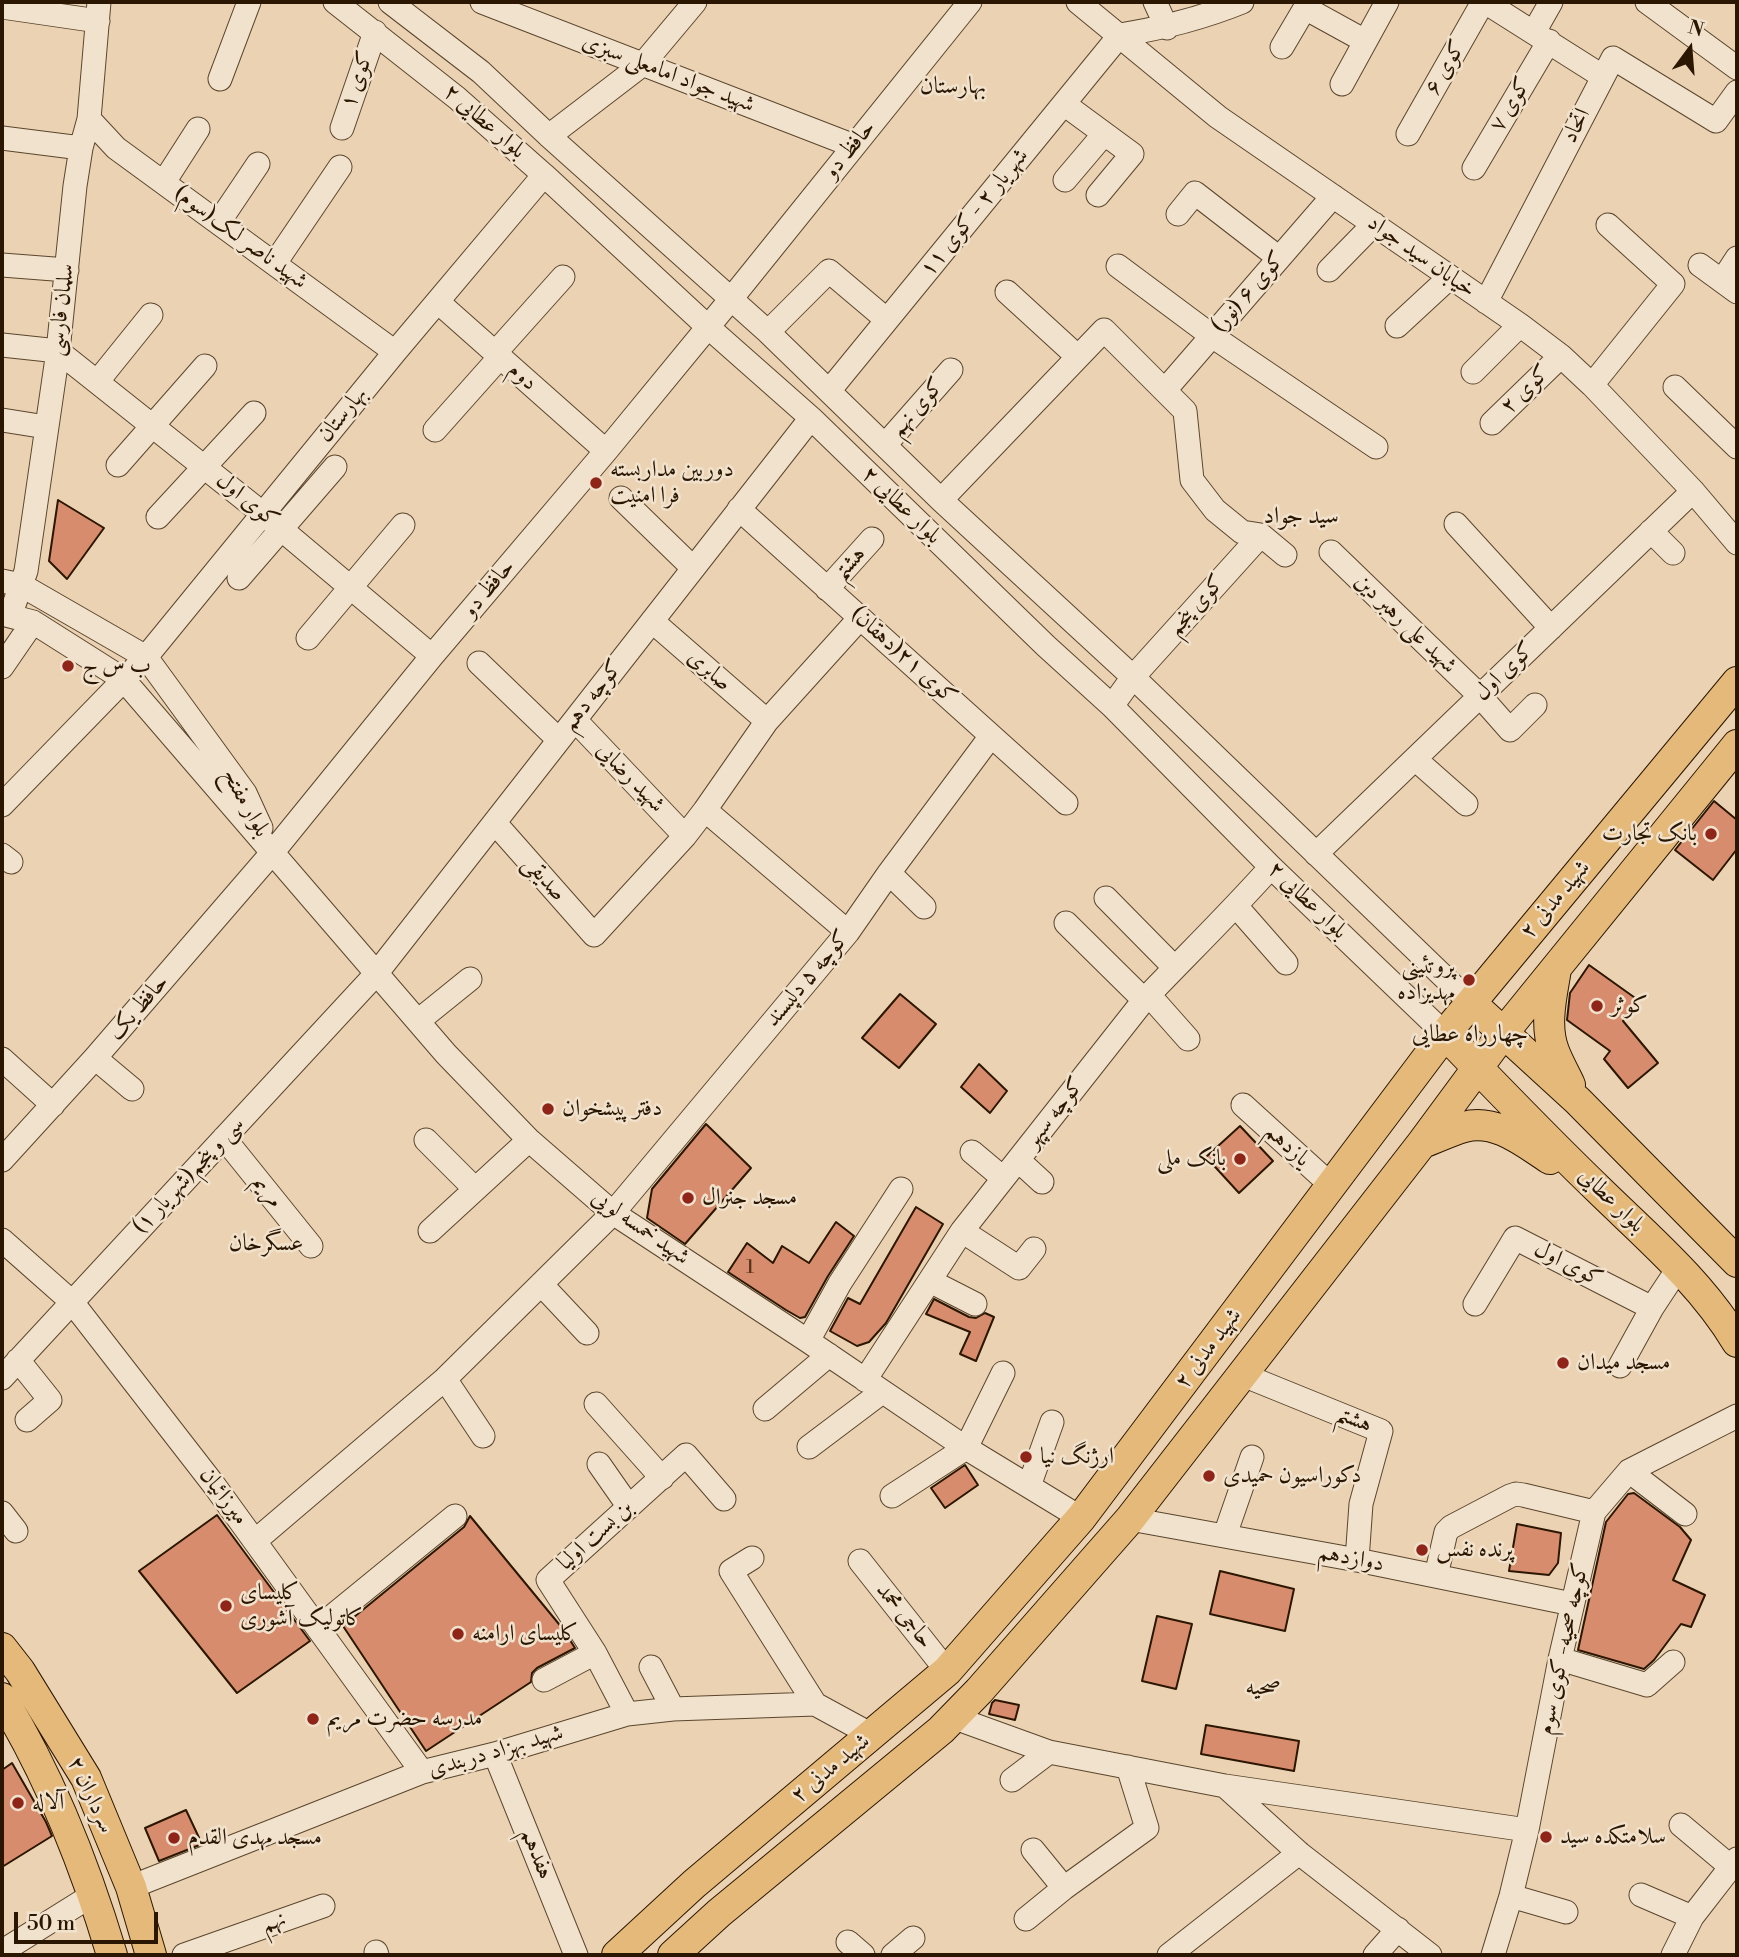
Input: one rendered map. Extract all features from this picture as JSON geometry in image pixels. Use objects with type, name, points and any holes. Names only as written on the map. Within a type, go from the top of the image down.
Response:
[{"type":"main road","name":"شهید مدنی ۲","points":[[617,1955],[694,1884],[950,1667],[1081,1518],[1445,1034],[1737,682]]},
{"type":"main road","name":"شهید مدنی ۲","points":[[685,1952],[719,1913],[948,1724],[1130,1519],[1422,1143],[1504,1032],[1737,745]]},
{"type":"main road","points":[[1556,969],[1549,1029],[1553,1050],[1578,1101]]},
{"type":"main road","name":"بلوار عطایی","points":[[1471,1003],[1578,1101],[1737,1262]]},
{"type":"main road","name":"بلوار عطایی","points":[[1445,1034],[1596,1188],[1679,1267],[1724,1320],[1737,1342]]},
{"type":"main road","points":[[1422,1143],[1465,1127],[1477,1125],[1500,1129],[1596,1188]]},
{"type":"main road","name":"سرداران ۲","points":[[2,1648],[20,1671],[86,1778],[131,1887],[151,1955]]},
{"type":"main road","points":[[950,1667],[944,1681],[947,1693],[957,1697],[979,1691]]},
{"type":"main road","name":"سرداران ۲","points":[[2,1699],[54,1794],[94,1894],[112,1955]]},
{"type":"main road","points":[[910,1703],[923,1700],[937,1705],[948,1724]]},
{"type":"main road","points":[[694,1884],[719,1913]]},
{"type":"main road","points":[[94,1894],[131,1887]]},
{"type":"street","points":[[220,79],[249,2]]},
{"type":"street","name":"بلوار عطایی ۲","points":[[335,2],[457,98],[811,418],[1046,646],[1112,706],[1271,867],[1445,1034]]},
{"type":"street","name":"بلوار عطایی ۲","points":[[390,2],[481,72],[776,339],[941,500],[1133,677],[1471,1003]]},
{"type":"street","name":"شهید جواد امامعلی سبزی","points":[[482,2],[528,10],[643,64],[853,146]]},
{"type":"street","points":[[549,136],[643,64],[695,2]]},
{"type":"street","name":"حافظ دو","points":[[272,853],[432,656],[731,299],[971,2]]},
{"type":"street","name":"خیابان سید جواد","points":[[1078,2],[1218,117],[1561,356],[1693,491],[1737,543]]},
{"type":"street","points":[[1155,2],[1167,27]]},
{"type":"street","points":[[1120,35],[1167,27],[1212,7],[1242,2]]},
{"type":"street","points":[[1342,84],[1387,2]]},
{"type":"street","points":[[1484,2],[1602,76],[1613,58],[1716,121],[1737,92]]},
{"type":"street","name":"کوی ۶","points":[[1408,134],[1484,2]]},
{"type":"street","points":[[1541,36],[1551,2]]},
{"type":"street","points":[[1647,2],[1737,68]]},
{"type":"street","points":[[2,7],[99,11]]},
{"type":"street","points":[[1282,47],[1306,8],[1366,41]]},
{"type":"street","name":"سلمان فارسی","points":[[6,615],[11,583],[26,571],[58,351],[75,186],[89,119],[99,11]]},
{"type":"street","name":"کوی ۱","points":[[342,128],[375,32]]},
{"type":"street","name":"شهریار ۲ - کوی ۱۱","points":[[830,391],[1120,35]]},
{"type":"street","name":"کوی ۷","points":[[1474,168],[1541,36]]},
{"type":"street","points":[[457,98],[481,72]]},
{"type":"street","name":"اتحاد","points":[[1486,302],[1602,76]]},
{"type":"street","points":[[1064,104],[1132,154],[1098,195]]},
{"type":"street","name":"شهید ناصر لک(سوم)","points":[[89,119],[116,148],[395,352]]},
{"type":"street","points":[[164,182],[198,129]]},
{"type":"street","points":[[1065,180],[1104,134]]},
{"type":"street","points":[[2,138],[81,148]]},
{"type":"street","points":[[219,222],[258,164]]},
{"type":"street","points":[[275,263],[340,167]]},
{"type":"street","name":"بهارستان","points":[[2,805],[145,657],[544,175]]},
{"type":"street","points":[[1178,214],[1195,193],[1279,258]]},
{"type":"street","name":"کوی ۶ (نور)","points":[[1165,390],[1333,196]]},
{"type":"street","points":[[1329,270],[1374,224]]},
{"type":"street","points":[[1592,385],[1673,284],[1608,225]]},
{"type":"street","points":[[1700,265],[1730,287],[1737,258]]},
{"type":"street","points":[[2,265],[67,270]]},
{"type":"street","points":[[1118,266],[1212,336],[1376,447]]},
{"type":"street","points":[[680,360],[708,347],[750,363],[757,345],[776,339],[829,271],[887,320]]},
{"type":"street","points":[[435,430],[563,277]]},
{"type":"street","points":[[1397,326],[1450,277]]},
{"type":"street","points":[[1007,292],[1078,357]]},
{"type":"street","name":"دوم","points":[[438,302],[606,451]]},
{"type":"street","points":[[97,382],[151,315]]},
{"type":"street","points":[[1473,372],[1520,325]]},
{"type":"street","points":[[941,500],[1104,330],[1185,411],[1192,480],[1215,510],[1242,532],[1261,535],[1285,555]]},
{"type":"street","points":[[2,345],[58,351]]},
{"type":"street","name":"کوی اول","points":[[58,351],[262,513],[432,656]]},
{"type":"street","name":"کوی ۲","points":[[1492,423],[1561,356]]},
{"type":"street","points":[[118,465],[205,366]]},
{"type":"street","name":"کوی نهم","points":[[885,445],[951,370]]},
{"type":"street","points":[[1675,387],[1737,447]]},
{"type":"street","points":[[158,517],[254,413]]},
{"type":"street","name":"کوچه دهم","points":[[376,974],[811,418]]},
{"type":"street","points":[[2,420],[46,427]]},
{"type":"street","points":[[239,578],[335,467]]},
{"type":"street","name":"کوی اول","points":[[1316,854],[1693,491]]},
{"type":"street","points":[[621,498],[693,568]]},
{"type":"street","name":"کوی ۲۱(دهقان)","points":[[739,509],[1066,803]]},
{"type":"street","points":[[1456,524],[1551,628]]},
{"type":"street","points":[[308,638],[403,525]]},
{"type":"street","points":[[1651,531],[1673,553]]},
{"type":"street","name":"کوی پنجم","points":[[1112,706],[1133,677],[1261,535]]},
{"type":"street","name":"هشتم","points":[[827,589],[872,540]]},
{"type":"street","name":"شهید علی رهبر دین","points":[[1331,552],[1480,696],[1510,730],[1535,705]]},
{"type":"street","name":"بلوار مفتح","points":[[11,583],[145,657],[245,793],[272,853]]},
{"type":"street","name":"بلوار مفتح","points":[[6,615],[33,622],[123,679],[272,853]]},
{"type":"street","points":[[685,836],[767,721],[860,618]]},
{"type":"street","name":"صابری","points":[[652,621],[767,721]]},
{"type":"street","points":[[2,667],[33,622]]},
{"type":"street","points":[[479,663],[559,740]]},
{"type":"street","name":"شهید رضایی","points":[[575,720],[685,836]]},
{"type":"street","name":"کوچه ۵ دلپسند","points":[[255,1541],[445,1380],[612,1213],[848,932],[991,736]]},
{"type":"street","points":[[1415,759],[1466,804]]},
{"type":"street","points":[[705,810],[848,932]]},
{"type":"street","name":"صدیقی","points":[[495,823],[594,935],[685,836]]},
{"type":"street","name":"شهید خمسه لویی","points":[[272,853],[446,1054],[528,1140],[612,1213],[967,1448],[1081,1518]]},
{"type":"street","name":"حافظ یک","points":[[2,1160],[54,1105],[272,853]]},
{"type":"street","name":"کوچه سپهر","points":[[809,1447],[874,1386],[930,1281],[962,1231],[1146,998],[1271,867]]},
{"type":"street","points":[[889,873],[924,907]]},
{"type":"street","points":[[1106,898],[1174,967]]},
{"type":"street","points":[[1236,906],[1286,963]]},
{"type":"street","points":[[1066,923],[1188,1039]]},
{"type":"street","name":"سی و پنجم(شهریار ۱)","points":[[2,1378],[376,974]]},
{"type":"street","points":[[418,1021],[470,979]]},
{"type":"street","points":[[95,1058],[132,1089]]},
{"type":"street","points":[[2,1059],[54,1105]]},
{"type":"street","name":"یازدهم","points":[[1243,1105],[1332,1186]]},
{"type":"street","name":"مریم","points":[[224,1138],[311,1246]]},
{"type":"street","points":[[426,1140],[475,1189]]},
{"type":"street","points":[[430,1231],[528,1140]]},
{"type":"street","points":[[972,1152],[1003,1178]]},
{"type":"street","points":[[1018,1160],[1042,1182]]},
{"type":"street","points":[[808,1341],[840,1283],[901,1189]]},
{"type":"street","points":[[962,1231],[1019,1268],[1034,1249]]},
{"type":"street","name":"کوی اول","points":[[1475,1304],[1515,1238],[1652,1308]]},
{"type":"street","name":"میرزائیان","points":[[2,1240],[72,1302],[255,1541],[422,1772]]},
{"type":"street","points":[[1620,1366],[1652,1308],[1679,1267]]},
{"type":"street","points":[[930,1281],[975,1304]]},
{"type":"street","points":[[541,1284],[587,1333]]},
{"type":"street","points":[[765,1409],[829,1355]]},
{"type":"street","points":[[18,1360],[50,1401],[27,1420]]},
{"type":"street","points":[[892,1496],[967,1448],[1003,1373]]},
{"type":"street","name":"هشتم","points":[[1243,1375],[1381,1431],[1361,1504],[1357,1560]]},
{"type":"street","points":[[445,1380],[483,1436]]},
{"type":"street","points":[[596,1404],[662,1478]]},
{"type":"street","name":"کوچه صحیه- کوی سوم","points":[[1493,1955],[1527,1830],[1560,1659],[1594,1512],[1629,1471],[1737,1416]]},
{"type":"street","points":[[1029,1486],[1052,1422]]},
{"type":"street","name":"بن بست اولیا","points":[[626,1714],[595,1653],[548,1580],[686,1455],[724,1499]]},
{"type":"street","points":[[1225,1535],[1252,1457]]},
{"type":"street","points":[[599,1464],[629,1507]]},
{"type":"street","points":[[1629,1471],[1685,1514]]},
{"type":"street","points":[[1436,1576],[1446,1532],[1510,1496],[1523,1495],[1594,1512]]},
{"type":"street","points":[[2,1513],[16,1531]]},
{"type":"street","points":[[318,1628],[455,1516]]},
{"type":"street","name":"دوازدهم","points":[[1130,1519],[1357,1560],[1573,1604]]},
{"type":"street","points":[[752,1558],[731,1571],[815,1704],[872,1735]]},
{"type":"street","name":"حاجی محمد","points":[[860,1561],[950,1667]]},
{"type":"street","points":[[544,1680],[595,1653]]},
{"type":"street","points":[[1560,1659],[1647,1685],[1673,1662]]},
{"type":"street","points":[[651,1667],[673,1709]]},
{"type":"street","name":"شهید بهزاد دربندی","points":[[131,1887],[422,1772],[495,1754],[626,1714],[673,1709],[815,1704]]},
{"type":"street","points":[[948,1724],[1049,1752],[1225,1786],[1527,1830]]},
{"type":"street","points":[[1012,1780],[1049,1752]]},
{"type":"street","name":"هفدهم","points":[[495,1754],[576,1955]]},
{"type":"street","points":[[1026,1919],[1146,1828],[1128,1767]]},
{"type":"street","points":[[1225,1786],[1298,1853],[1430,1955]]},
{"type":"street","points":[[1676,1954],[1692,1917],[1734,1863],[1681,1825]]},
{"type":"street","points":[[1033,1850],[1064,1888]]},
{"type":"street","points":[[1169,1955],[1298,1853]]},
{"type":"street","points":[[6,1951],[94,1894]]},
{"type":"street","points":[[1641,1895],[1692,1917]]},
{"type":"street","points":[[1511,1896],[1566,1912]]},
{"type":"street","name":"نهم","points":[[184,1955],[323,1906]]},
{"type":"street","points":[[1375,1955],[1398,1929]]},
{"type":"street","points":[[893,1955],[912,1938]]},
{"type":"building","points":[[58,500],[104,528],[67,579],[49,561]]},
{"type":"building","name":"بانک تجارت","points":[[1714,801],[1737,820],[1737,849],[1713,880],[1675,850]]},
{"type":"building","name":"کوثر","points":[[1589,965],[1638,1000],[1623,1021],[1658,1063],[1628,1088],[1604,1059],[1610,1051],[1567,1020],[1570,993]]},
{"type":"building","points":[[900,994],[936,1024],[899,1068],[862,1038]]},
{"type":"building","points":[[979,1064],[1007,1091],[990,1113],[961,1087]]},
{"type":"building","name":"مسجد جنرال","points":[[706,1124],[751,1168],[685,1244],[647,1218],[652,1189]]},
{"type":"building","name":"بانک ملی","points":[[1240,1126],[1273,1161],[1239,1193],[1206,1157]]},
{"type":"building","points":[[916,1207],[943,1224],[886,1323],[869,1342],[857,1346],[830,1331],[848,1298],[860,1304]]},
{"type":"building","points":[[836,1222],[854,1236],[805,1317],[800,1318],[786,1310],[728,1272],[747,1243],[773,1263],[782,1246],[809,1263]]},
{"type":"building","points":[[934,1299],[969,1317],[976,1318],[985,1313],[994,1317],[976,1361],[960,1354],[970,1332],[926,1314]]},
{"type":"building","points":[[965,1465],[978,1485],[945,1508],[931,1488]]},
{"type":"building","points":[[1634,1493],[1680,1527],[1691,1540],[1673,1580],[1705,1595],[1691,1627],[1681,1624],[1644,1669],[1578,1650],[1606,1522],[1628,1494]]},
{"type":"building","name":"کلیسای کاتولیک آشوری","points":[[217,1515],[310,1641],[237,1693],[139,1571]]},
{"type":"building","name":"کلیسای ارامنه","points":[[470,1516],[563,1629],[575,1648],[537,1668],[532,1673],[531,1682],[426,1751],[343,1626],[464,1527]]},
{"type":"building","points":[[1517,1524],[1561,1533],[1558,1563],[1549,1575],[1509,1571]]},
{"type":"building","points":[[1220,1571],[1294,1589],[1285,1631],[1210,1614]]},
{"type":"building","points":[[1157,1616],[1192,1624],[1176,1689],[1142,1681]]},
{"type":"building","points":[[995,1700],[1019,1705],[1015,1720],[989,1714]]},
{"type":"building","points":[[1206,1725],[1299,1741],[1294,1771],[1201,1754]]},
{"type":"building","name":"آلاله","points":[[12,1763],[52,1836],[2,1867],[2,1770]]},
{"type":"building","name":"مسجد مهدی القدم","points":[[186,1810],[202,1844],[159,1861],[145,1828]]},
{"type":"place","name":"دوربین مداربسته فرا امنیت","points":[[596,483]]},
{"type":"place","name":"ب س ج","points":[[68,666]]},
{"type":"place","name":"بانک تجارت","points":[[1711,834]]},
{"type":"place","name":"پروتئينی مهديزاده","points":[[1469,980]]},
{"type":"place","name":"کوثر","points":[[1597,1006]]},
{"type":"place","name":"دفتر پیشخوان","points":[[548,1109]]},
{"type":"place","name":"بانک ملی","points":[[1240,1159]]},
{"type":"place","name":"مسجد جنرال","points":[[688,1198]]},
{"type":"place","name":"مسجد میدان","points":[[1563,1363]]},
{"type":"place","name":"ارژنگ نیا","points":[[1026,1457]]},
{"type":"place","name":"دکوراسیون حمیدی","points":[[1209,1476]]},
{"type":"place","name":"پرنده نفس","points":[[1422,1550]]},
{"type":"place","name":"کلیسای کاتولیک آشوری","points":[[226,1606]]},
{"type":"place","name":"کلیسای ارامنه","points":[[458,1634]]},
{"type":"place","name":"مدرسه حضرت مریم","points":[[313,1719]]},
{"type":"place","name":"آلاله","points":[[18,1803]]},
{"type":"place","name":"سلامتکده سید","points":[[1546,1837]]},
{"type":"place","name":"مسجد مهدی القدم","points":[[174,1838]]},
{"type":"district","name":"بهارستان","points":[[953,87]]},
{"type":"district","name":"سید جواد","points":[[1301,517]]},
{"type":"district","name":"چهارراه عطایی","points":[[1470,1035]]},
{"type":"district","name":"عسگرخان","points":[[266,1244]]},
{"type":"district","name":"صحیه","points":[[1263,1688]]}]
